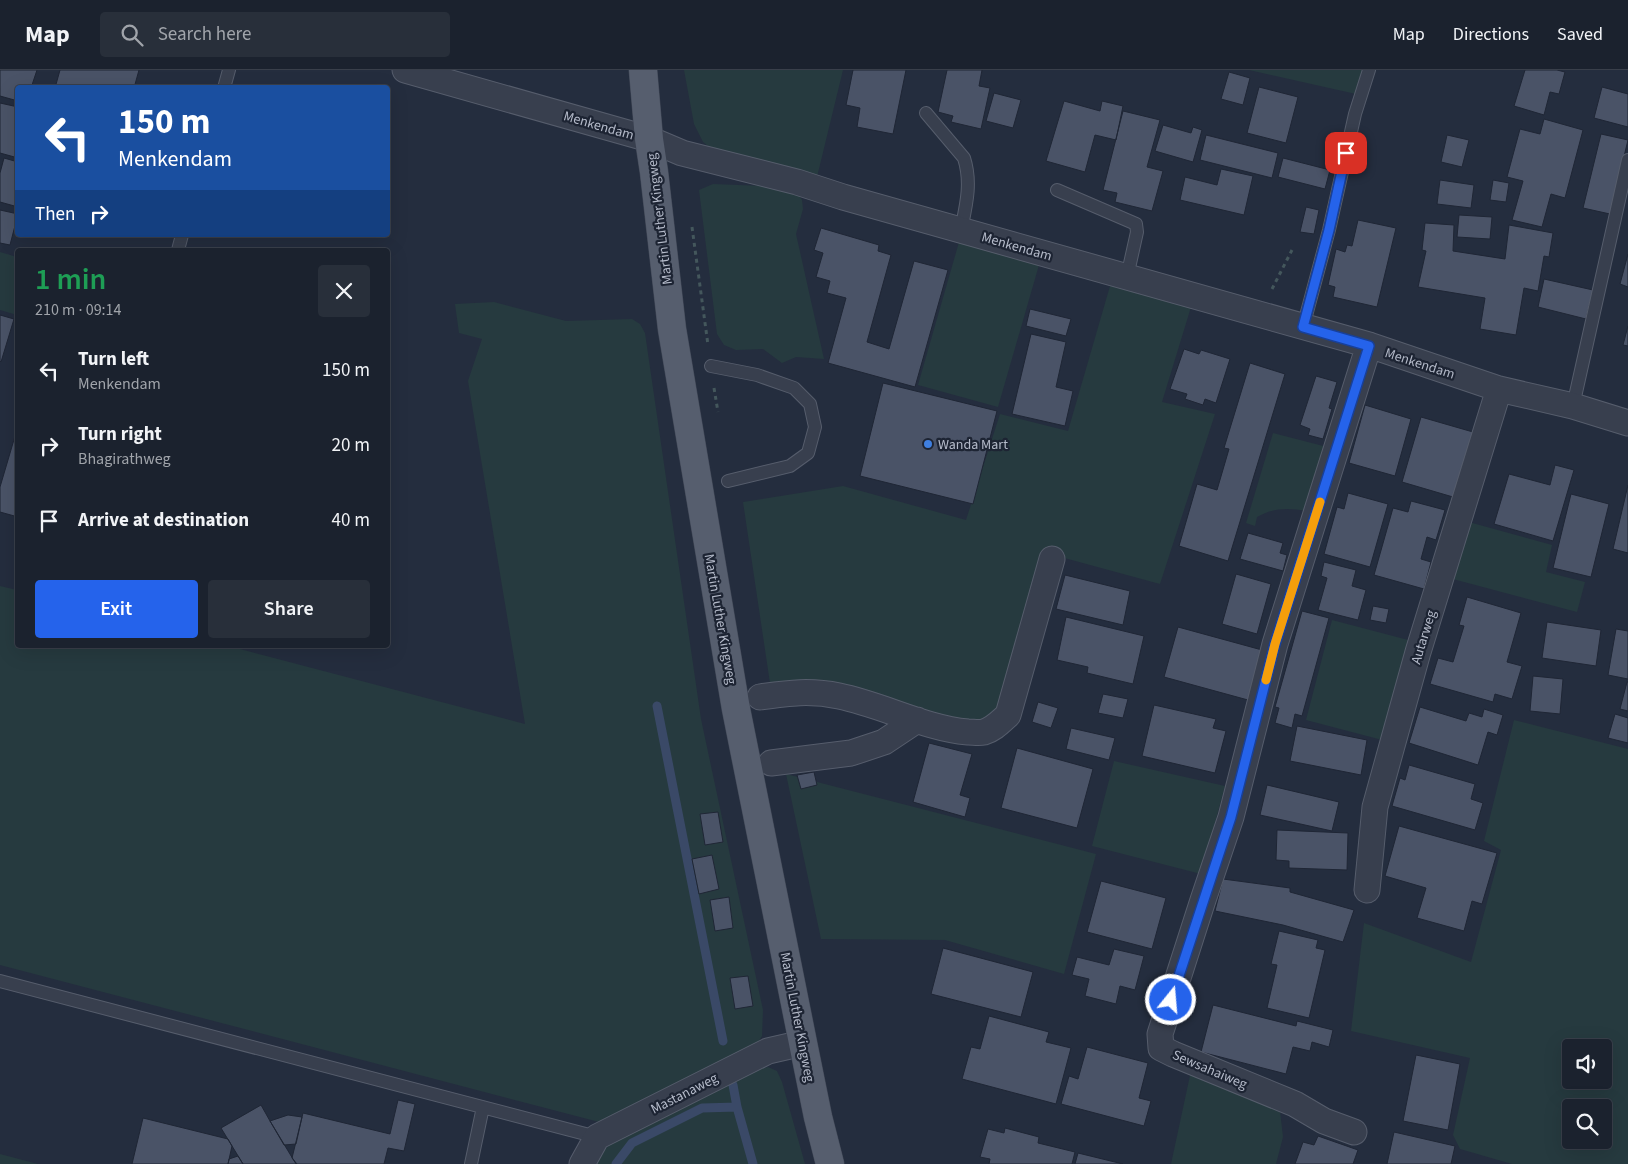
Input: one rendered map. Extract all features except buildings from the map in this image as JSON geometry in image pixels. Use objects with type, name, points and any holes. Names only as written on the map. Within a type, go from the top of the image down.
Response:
[{"type":"main road","name":"Martin Luther Kingweg","points":[[643,70],[649,139],[672,329],[732,680],[803,1043],[830,1164]]},
{"type":"street","name":"Menkendam","points":[[405,70],[649,139],[682,153],[797,182],[843,197],[1369,346],[1499,389],[1573,406],[1628,422]]},
{"type":"street","name":"Sewsahaiweg","points":[[1354,1132],[1324,1121],[1295,1104],[1161,1048],[1160,1034],[1231,817],[1275,644],[1369,346]]},
{"type":"street","name":"Autarweg","points":[[1367,890],[1375,807],[1418,652],[1499,389]]},
{"type":"street","points":[[760,697],[803,692],[839,696],[959,731],[982,733],[996,727],[1008,715],[1052,559]]},
{"type":"street","points":[[771,764],[851,754],[884,742],[917,720]]},
{"type":"street","name":"Mastanaweg","points":[[597,1137],[768,1051],[803,1043]]},
{"type":"street","points":[[582,1164],[597,1137]]},
{"type":"lane","points":[[225,85],[229,70]]},
{"type":"lane","points":[[1303,327],[1329,230],[1355,114],[1369,70]]},
{"type":"lane","points":[[926,113],[964,158],[967,167],[969,180],[961,230]]},
{"type":"lane","points":[[1573,406],[1628,160]]},
{"type":"lane","points":[[1057,190],[1136,224],[1137,232],[1127,277]]},
{"type":"lane","points":[[711,366],[757,375],[794,388],[810,404],[815,427],[808,453],[790,466],[728,481]]},
{"type":"lane","points":[[0,981],[597,1137]]},
{"type":"lane","points":[[471,1164],[483,1107]]},
{"type":"path","points":[[691,221],[718,414]]},
{"type":"path","points":[[1259,314],[1292,250]]},
{"type":"green space","points":[[684,70],[843,70],[817,177],[715,152],[703,142],[694,124]]},
{"type":"green space","points":[[1249,70],[1363,70],[1356,94]]},
{"type":"green space","points":[[713,184],[767,186],[797,193],[802,200],[803,209],[796,234],[824,359],[796,357],[782,363],[763,349],[736,350],[724,345],[717,334],[699,190]]},
{"type":"green space","points":[[959,242],[1039,265],[998,407],[918,385]]},
{"type":"green space","points":[[0,252],[15,256],[15,314],[0,310]]},
{"type":"green space","points":[[1110,286],[1191,307],[1162,402],[1215,414],[1160,584],[1046,553],[1007,704],[988,724],[771,690],[743,502],[843,486],[966,520],[1000,414],[1068,431]]},
{"type":"green space","points":[[494,302],[566,321],[632,319],[640,324],[645,333],[701,719],[763,1010],[762,1036],[755,1047],[599,1122],[0,965],[0,586],[15,590],[15,648],[236,648],[525,724],[468,381],[482,339],[459,333],[455,304]]},
{"type":"green space","points":[[1273,433],[1331,448],[1308,511],[1288,509],[1270,511],[1257,517],[1255,526],[1246,523]]},
{"type":"green space","points":[[1465,521],[1552,545],[1546,572],[1585,582],[1577,612],[1449,578]]},
{"type":"green space","points":[[1332,620],[1412,641],[1386,741],[1306,720]]},
{"type":"green space","points":[[1514,720],[1628,749],[1628,1164],[1512,1164],[1460,1149],[1453,1135],[1470,1058],[1351,1031],[1364,923],[1471,962],[1501,850],[1484,841]]},
{"type":"green space","points":[[1114,761],[1225,786],[1201,874],[1092,846]]},
{"type":"green space","points":[[786,774],[1096,854],[1064,974],[945,940],[821,939]]},
{"type":"green space","points":[[1192,1066],[1279,1102],[1283,1137],[1276,1164],[1171,1164]]},
{"type":"green space","points":[[768,1067],[777,1071],[782,1082],[805,1164],[594,1164],[611,1142],[756,1070]]},
{"type":"green space","points":[[0,1154],[38,1164],[0,1164]]},
{"type":"waterway","points":[[657,706],[723,1041]]},
{"type":"waterway","points":[[733,1085],[737,1107],[753,1164]]},
{"type":"waterway","points":[[616,1164],[632,1143],[702,1108],[737,1107]]},
{"type":"slow traffic","points":[[1266,680],[1275,644],[1320,502]]},
{"type":"place","name":"Wanda Mart","points":[[928,444]]},
{"type":"route","points":[[1171,1000],[1231,817],[1275,644],[1369,346],[1303,327],[1329,230],[1346,153]]}]
